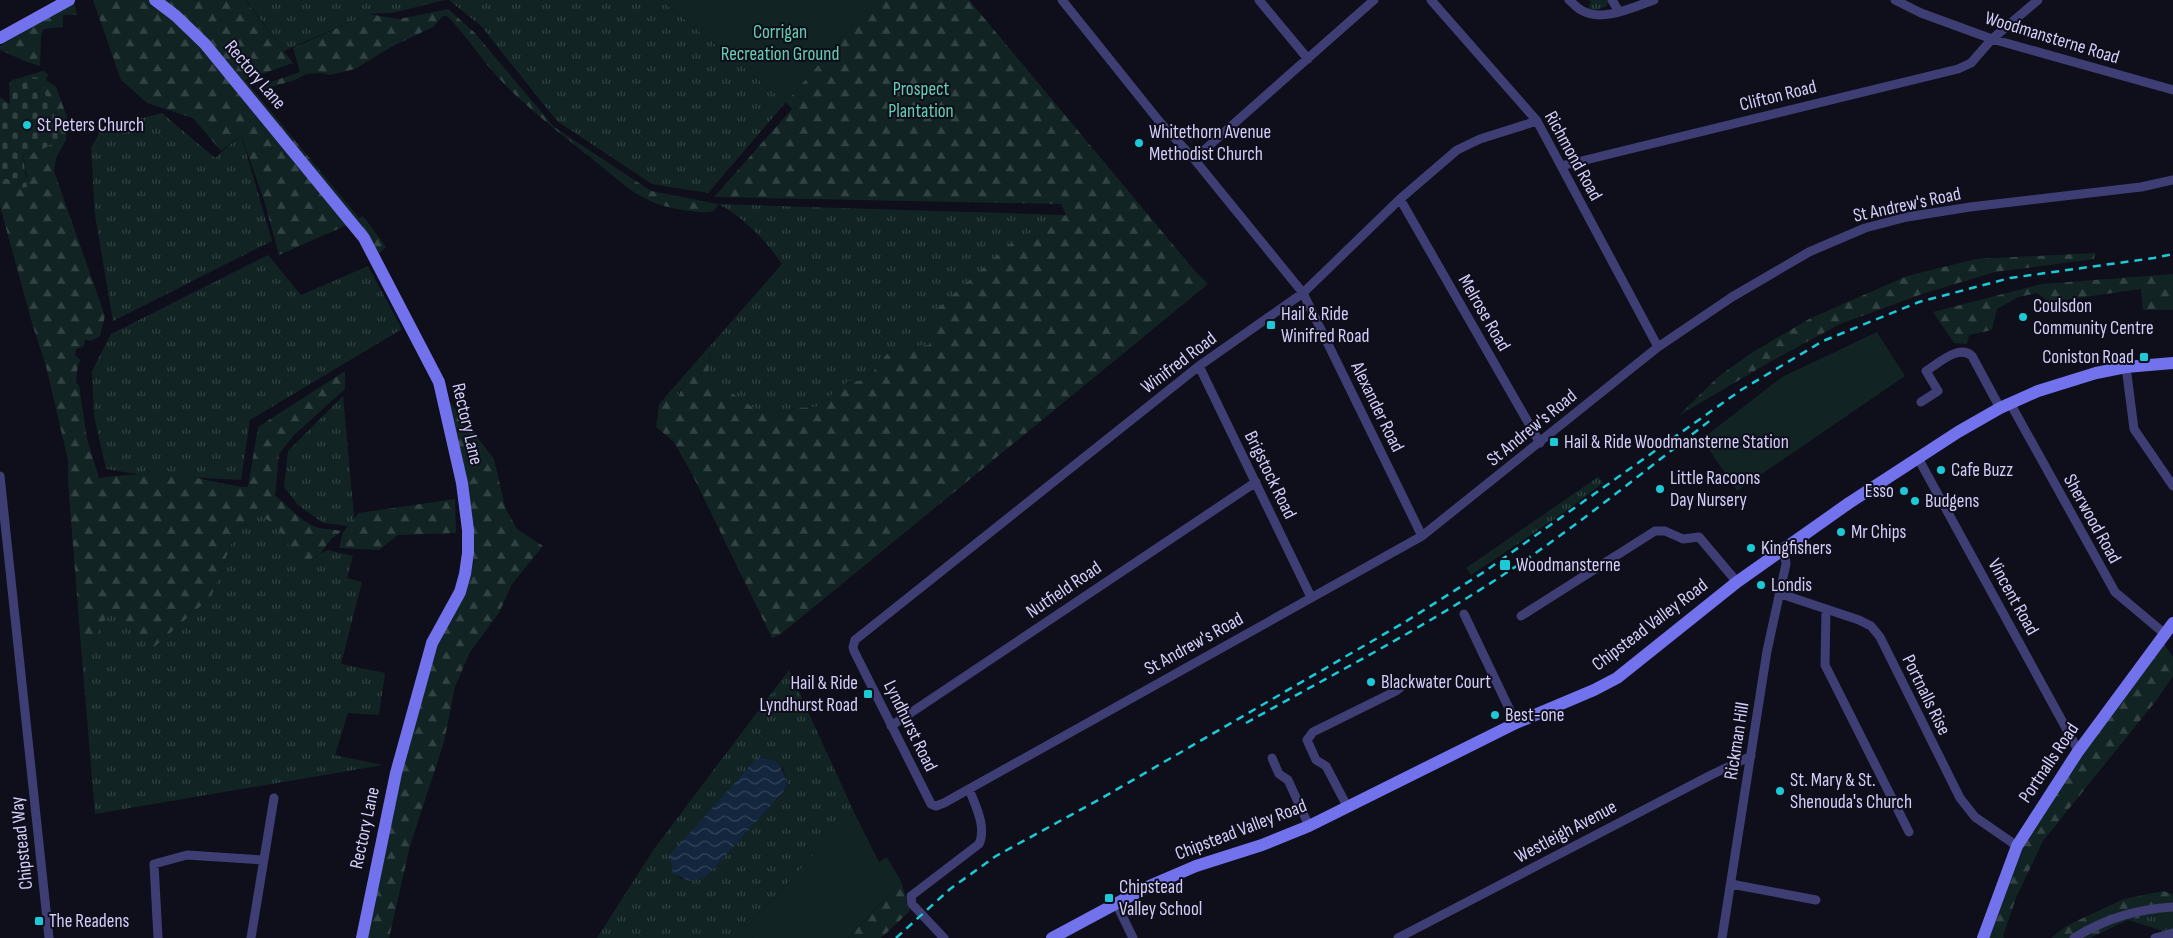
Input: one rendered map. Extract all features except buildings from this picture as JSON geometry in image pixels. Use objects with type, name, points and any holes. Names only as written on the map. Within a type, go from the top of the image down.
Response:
[{"type":"main road","points":[[0,38],[69,0]]},
{"type":"main road","name":"Rectory Lane","points":[[155,0],[176,16],[205,44],[364,238],[439,382],[460,474],[468,530],[468,553],[465,574],[460,592],[432,643],[396,773],[362,938]]},
{"type":"main road","name":"Chipstead Valley Road","points":[[1052,938],[1116,903],[1188,869],[1262,845],[1309,826],[1516,723],[1594,690],[1617,678],[1736,582],[1849,503],[1918,458],[2005,406],[2038,391],[2081,377],[2126,367],[2173,363]]},
{"type":"main road","name":"Portnalls Road","points":[[1983,938],[2017,846],[2078,750],[2169,628]]},
{"type":"street","name":"Alexander Road","points":[[1062,0],[1303,293],[1422,536]]},
{"type":"street","points":[[1259,0],[1308,59]]},
{"type":"street","points":[[1194,160],[1374,0]]},
{"type":"street","name":"Richmond Road","points":[[1431,0],[1537,121],[1658,347]]},
{"type":"street","points":[[1569,0],[1582,11],[1595,16],[1619,12],[1654,0]]},
{"type":"street","points":[[1612,0],[1619,12]]},
{"type":"street","name":"Woodmansterne Road","points":[[1895,0],[1921,13],[1992,39],[2173,90]]},
{"type":"street","name":"Clifton Road","points":[[1561,166],[1958,69],[1971,62],[1992,39],[2038,0]]},
{"type":"street","name":"Winifred Road","points":[[854,651],[854,643],[858,637],[1199,366],[1303,293],[1400,199],[1457,150],[1480,139],[1537,121]]},
{"type":"street","name":"St Andrew's Road","points":[[944,803],[1422,536],[1658,347],[1732,297],[1808,252],[1865,228],[1928,213],[2142,186],[2173,180]]},
{"type":"street","name":"Melrose Road","points":[[1400,199],[1540,443]]},
{"type":"street","name":"Sherwood Road","points":[[1922,402],[1938,391],[1926,371],[1957,352],[1965,351],[1972,356],[2005,406],[2114,592],[2169,628]]},
{"type":"street","name":"Brigstock Road","points":[[1199,366],[1311,598]]},
{"type":"street","points":[[2126,367],[2134,429],[2173,486]]},
{"type":"street","name":"Vincent Road","points":[[1918,458],[2078,750]]},
{"type":"street","name":"Chipstead Way","points":[[0,476],[49,938]]},
{"type":"street","name":"Nutfield Road","points":[[891,726],[1256,482]]},
{"type":"street","points":[[1521,616],[1655,531],[1665,531],[1680,538],[1699,537],[1736,582]]},
{"type":"street","name":"Rickman Hill","points":[[1722,938],[1767,651],[1781,594],[1786,564],[1785,556],[1781,551]]},
{"type":"street","name":"Portnalls Rise","points":[[1781,594],[1866,622],[1876,631],[1960,798],[1975,817],[2017,846]]},
{"type":"street","points":[[1826,609],[1825,665],[1909,832]]},
{"type":"street","points":[[1464,614],[1516,723]]},
{"type":"street","name":"Lyndhurst Road","points":[[854,651],[929,802],[936,806],[944,803]]},
{"type":"street","points":[[1347,806],[1326,766],[1316,760],[1307,740],[1313,732],[1396,691],[1406,683]]},
{"type":"street","name":"Westleigh Avenue","points":[[1398,938],[1711,774],[1751,756]]},
{"type":"street","points":[[1272,758],[1279,774],[1288,780],[1309,826]]},
{"type":"street","points":[[944,938],[912,904],[911,896],[979,844],[982,838],[982,827],[969,789]]},
{"type":"street","points":[[251,938],[274,798]]},
{"type":"street","points":[[158,938],[154,864],[187,855],[263,860]]},
{"type":"street","points":[[1731,884],[1816,900]]},
{"type":"street","points":[[1116,903],[1133,938]]},
{"type":"street","points":[[2074,938],[2119,916],[2157,908],[2173,907]]},
{"type":"street","points":[[2155,938],[2173,933]]},
{"type":"green space","points":[[93,0],[245,0],[293,63],[245,80],[359,218],[363,216],[386,247],[378,255],[356,221],[279,255],[264,200],[241,135],[221,151],[193,118],[147,103],[121,80]]},
{"type":"green space","points":[[246,0],[445,0],[392,13],[368,14],[284,51]]},
{"type":"green space","points":[[449,0],[661,0],[786,102],[708,193],[652,184],[557,121],[481,26]]},
{"type":"green space","name":"Corrigan Recreation Ground","points":[[661,0],[875,0],[786,102]]},
{"type":"green space","name":"Prospect Plantation","points":[[875,0],[969,0],[1195,271],[1208,284],[781,634],[772,638],[692,474],[674,442],[656,427],[659,405],[666,396],[674,395],[678,397],[688,374],[710,349],[708,377],[757,410],[782,418],[795,408],[816,407],[849,381],[860,381],[872,373],[887,354],[897,348],[929,345],[937,309],[1010,244],[1066,215],[1061,204],[714,197],[792,109],[786,102]]},
{"type":"green space","points":[[1588,0],[1608,0],[1607,6],[1594,11],[1588,9],[1591,2]]},
{"type":"green space","points":[[74,2],[77,15],[63,15],[63,27],[44,29],[41,36],[40,66],[0,50],[0,46]]},
{"type":"green space","points":[[448,9],[474,32],[554,127],[651,191],[718,204],[715,210],[703,212],[672,208],[657,204],[633,191],[551,125],[517,96],[495,74],[447,16],[443,16],[433,27],[391,47],[355,69],[330,75],[320,73],[306,74],[295,80],[258,91],[256,87],[300,72],[293,48],[368,14],[399,19]]},
{"type":"green space","points":[[43,71],[48,74],[46,80],[56,87],[67,117],[66,140],[56,158],[54,171],[105,316],[100,336],[90,341],[85,339],[84,346],[76,349],[75,355],[81,361],[78,364],[76,383],[79,385],[87,439],[99,478],[168,474],[248,487],[258,427],[345,371],[345,389],[294,435],[279,454],[275,496],[308,523],[320,528],[342,531],[331,539],[320,554],[299,566],[278,529],[257,514],[237,529],[211,597],[153,648],[111,610],[82,659],[68,482],[68,460],[46,366],[32,323],[0,206],[0,179],[27,177],[23,154],[40,151],[12,83],[11,106],[10,104],[9,84],[12,80]]},
{"type":"green space","points":[[38,77],[63,137],[40,151],[23,154],[27,187],[21,188],[21,178],[0,179],[0,97],[11,105],[12,83]]},
{"type":"green space","points":[[162,113],[215,158],[241,135],[272,241],[113,321],[95,215],[91,148],[102,128]]},
{"type":"green space","points":[[718,204],[1067,215],[1010,244],[929,345],[897,348],[887,354],[872,373],[860,381],[849,381],[816,407],[795,408],[782,418],[757,410],[708,377],[710,351],[688,374],[677,397],[666,396],[782,264],[745,222]]},
{"type":"green space","points":[[2095,253],[2094,259],[1995,272],[1925,293],[1840,324],[1775,359],[1678,416],[1719,376],[1753,352],[1809,319],[1907,276],[1976,259]]},
{"type":"green space","points":[[268,255],[301,295],[368,266],[402,329],[250,420],[241,480],[137,474],[106,469],[94,416],[92,371],[111,334]]},
{"type":"green space","points":[[2173,274],[2173,310],[2143,310],[2141,289],[2049,302],[2037,293],[2018,297],[1997,309],[1992,330],[1969,335],[1967,344],[1954,343],[1933,312],[2042,284]]},
{"type":"green space","points":[[1877,332],[1905,376],[1737,491],[1702,439],[1782,377]]},
{"type":"green space","points":[[343,396],[355,527],[323,523],[298,505],[284,487],[288,451]]},
{"type":"green space","points":[[446,397],[494,459],[505,507],[517,529],[543,546],[512,584],[499,613],[470,652],[455,687],[444,742],[410,846],[389,938],[366,938],[400,767],[439,635],[459,606],[474,562],[470,502]]},
{"type":"green space","points":[[1598,477],[1603,483],[1565,512],[1471,575],[1466,568]]},
{"type":"green space","points":[[455,499],[456,533],[398,535],[379,550],[339,548],[343,532],[359,513]]},
{"type":"green space","points":[[257,514],[278,529],[299,566],[328,550],[353,556],[347,578],[362,582],[341,664],[385,673],[379,715],[348,713],[335,755],[383,765],[95,814],[82,659],[111,609],[153,647],[211,597],[237,529]]},
{"type":"green space","points":[[2161,640],[2173,657],[2173,676],[2155,702],[2043,841],[2016,898],[2003,936],[2004,938],[1989,938],[2017,846]]},
{"type":"green space","points":[[789,670],[854,812],[744,930],[753,938],[597,938],[654,849]],"holes":[[[766,758],[783,768],[787,784],[783,792],[706,877],[682,879],[673,874]]]},
{"type":"green space","points":[[854,812],[879,862],[887,857],[901,881],[848,938],[753,938],[743,931]]},
{"type":"green space","points":[[901,881],[910,911],[881,938],[848,938]]},
{"type":"green space","points":[[2163,891],[2173,894],[2173,913],[2128,920],[2090,938],[2051,938],[2068,925],[2124,899]]},
{"type":"green space","points":[[2173,913],[2173,934],[2128,920]]},
{"type":"water","points":[[757,758],[775,761],[778,764],[787,784],[783,792],[706,877],[690,881],[673,874],[670,855]]},
{"type":"railway","points":[[896,938],[950,889],[996,856],[1102,798],[1405,622],[1484,572],[1741,390],[1823,341],[1919,302],[2010,278],[2173,254]]},
{"type":"railway","points":[[1246,723],[1384,647],[1485,587],[1568,530],[1712,419]]},
{"type":"place","name":"St Peters Church","points":[[27,125]]},
{"type":"place","name":"Whitethorn Avenue Methodist Church","points":[[1139,143]]},
{"type":"place","name":"Coulsdon Community Centre","points":[[2023,317]]},
{"type":"place","name":"Hail & Ride Winifred Road","points":[[1271,325]]},
{"type":"place","name":"Coniston Road","points":[[2144,357]]},
{"type":"place","name":"Hail & Ride Woodmansterne Station","points":[[1554,442]]},
{"type":"place","name":"Cafe Buzz","points":[[1941,470]]},
{"type":"place","name":"Little Racoons Day Nursery","points":[[1660,489]]},
{"type":"place","name":"Esso","points":[[1904,491]]},
{"type":"place","name":"Budgens","points":[[1915,501]]},
{"type":"place","name":"Mr Chips","points":[[1841,532]]},
{"type":"place","name":"Kingfishers","points":[[1751,548]]},
{"type":"place","name":"Woodmansterne","points":[[1505,565]]},
{"type":"place","name":"Londis","points":[[1761,585]]},
{"type":"place","name":"Blackwater Court","points":[[1371,682]]},
{"type":"place","name":"Hail & Ride Lyndhurst Road","points":[[868,694]]},
{"type":"place","name":"Best-one","points":[[1495,715]]},
{"type":"place","name":"St. Mary & St. Shenouda's Church","points":[[1780,791]]},
{"type":"place","name":"Chipstead Valley School","points":[[1109,898]]},
{"type":"place","name":"The Readens","points":[[39,921]]}]
